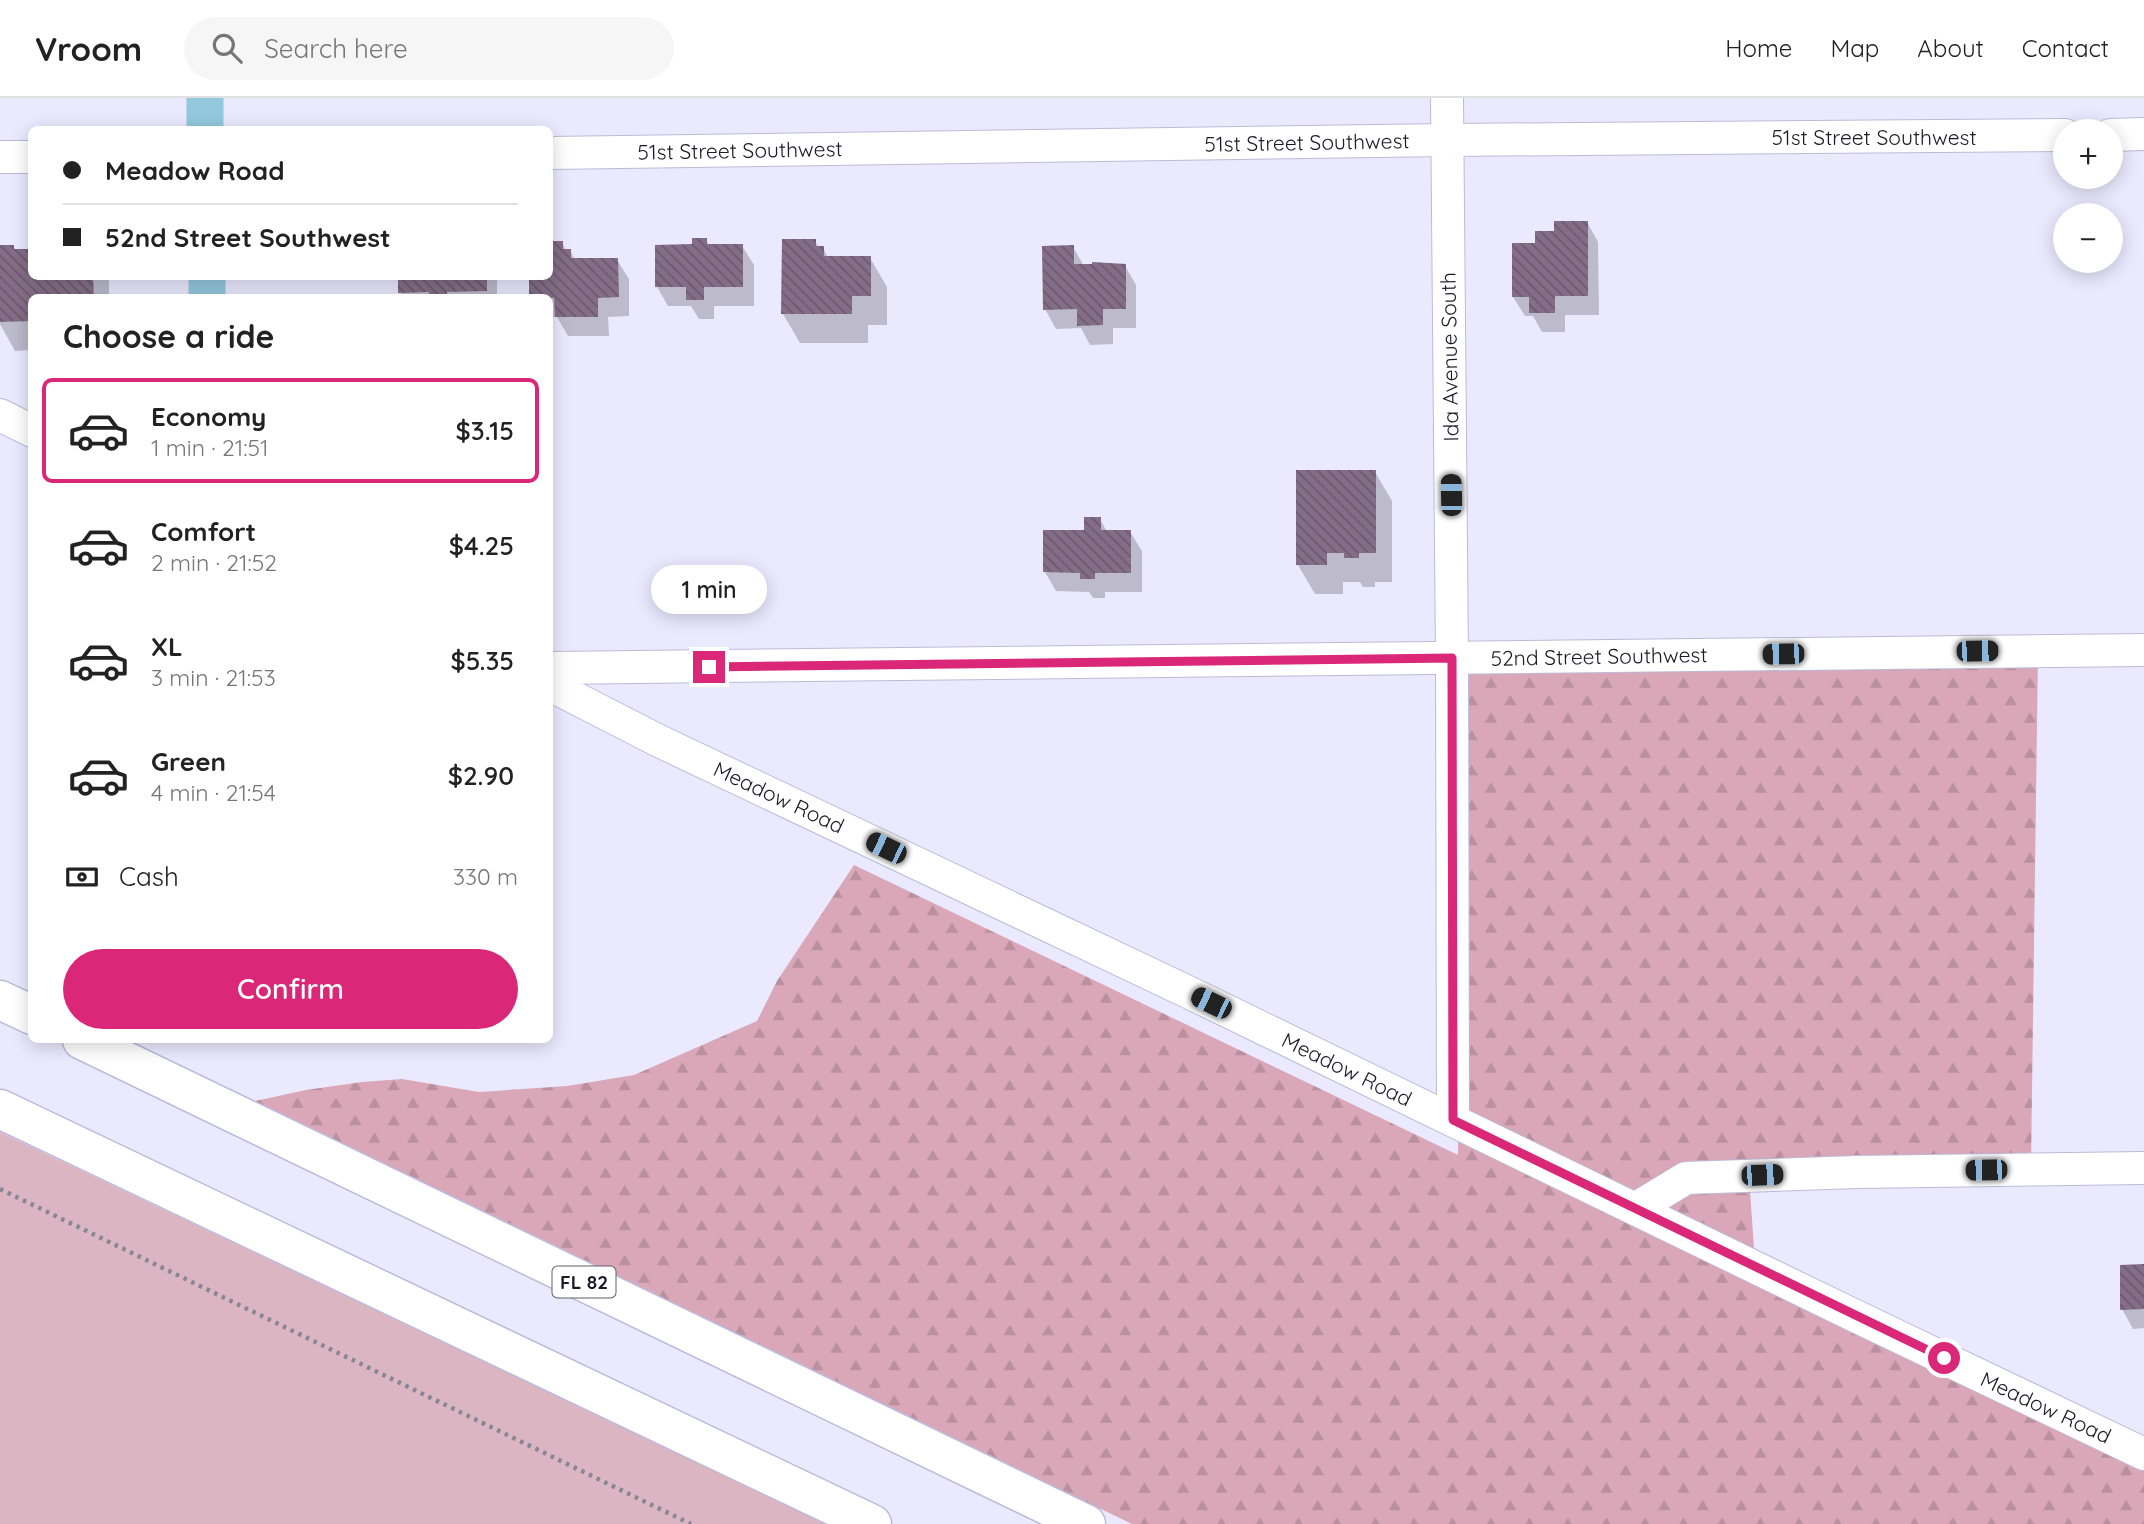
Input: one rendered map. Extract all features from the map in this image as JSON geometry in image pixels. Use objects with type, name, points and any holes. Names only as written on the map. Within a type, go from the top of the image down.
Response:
[{"type":"highway","points":[[0,1000],[28,1013]]},
{"type":"highway","name":"FL 82","points":[[88,1043],[1086,1524]]},
{"type":"highway","points":[[0,1109],[872,1524]]},
{"type":"street","name":"Ida Avenue South","points":[[1447,98],[1453,1120]]},
{"type":"street","points":[[2123,135],[2144,134]]},
{"type":"street","name":"51st Street Southwest","points":[[553,153],[1447,140],[2053,135]]},
{"type":"street","points":[[0,157],[28,157]]},
{"type":"street","points":[[0,415],[28,428]]},
{"type":"street","name":"52nd Street Southwest","points":[[553,668],[2144,650]]},
{"type":"street","name":"Meadow Road","points":[[553,687],[657,740],[2144,1454]]},
{"type":"street","points":[[1635,1209],[1686,1178],[1857,1171],[2144,1168]]},
{"type":"path","points":[[0,1189],[691,1524]]},
{"type":"shaded area","points":[[0,1132],[783,1503],[825,1524],[0,1524]]},
{"type":"green space","points":[[2038,650],[2031,1166],[1749,1177],[1756,1276],[2144,1460],[2144,1524],[1132,1524],[255,1101],[306,1090],[402,1079],[479,1092],[567,1086],[634,1075],[757,1021],[777,981],[854,865],[1458,1155],[1463,658]]},
{"type":"building","points":[[1554,221],[1588,221],[1588,296],[1555,296],[1555,313],[1529,313],[1529,297],[1512,297],[1512,243],[1535,243],[1535,231],[1554,231]]},
{"type":"building","points":[[692,238],[707,238],[707,244],[743,244],[743,287],[704,287],[704,300],[686,300],[686,287],[655,287],[655,245],[692,244]]},
{"type":"building","points":[[782,239],[816,239],[816,246],[824,246],[824,256],[871,256],[871,296],[852,296],[852,314],[781,314]]},
{"type":"building","points":[[553,241],[563,241],[563,249],[571,249],[571,258],[618,258],[619,297],[598,298],[598,317],[555,317],[553,294],[529,294],[529,280],[553,280]]},
{"type":"building","points":[[0,245],[28,249],[28,280],[93,280],[94,294],[28,294],[28,321],[0,322]]},
{"type":"building","points":[[1074,245],[1074,264],[1126,264],[1126,309],[1103,309],[1103,325],[1077,326],[1077,309],[1043,310],[1042,246]]},
{"type":"building","points":[[398,280],[487,280],[487,291],[447,294],[398,293]]},
{"type":"building","points":[[1296,470],[1376,470],[1376,553],[1359,553],[1359,558],[1344,558],[1344,553],[1327,553],[1327,565],[1296,565]]},
{"type":"building","points":[[1084,517],[1101,517],[1101,530],[1131,530],[1131,573],[1095,573],[1095,579],[1080,579],[1080,573],[1043,572],[1043,530],[1084,530]]},
{"type":"building","points":[[2144,1264],[2144,1309],[2120,1310],[2120,1265]]},
{"type":"waterway","points":[[205,98],[205,126]]},
{"type":"waterway","points":[[207,280],[207,294]]},
{"type":"route","points":[[709,667],[1452,658],[1453,1120],[1944,1358]]}]
